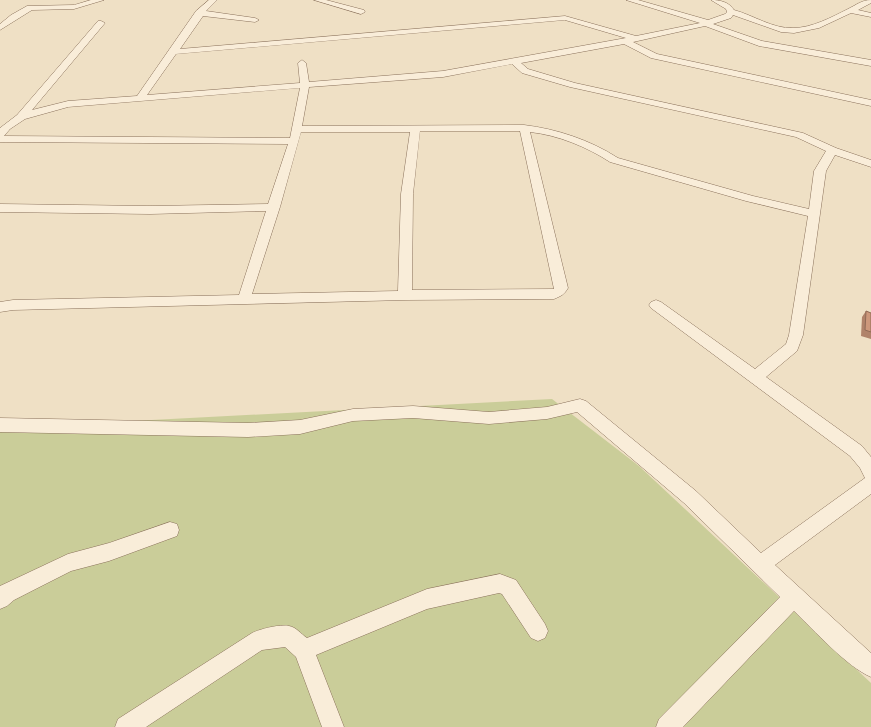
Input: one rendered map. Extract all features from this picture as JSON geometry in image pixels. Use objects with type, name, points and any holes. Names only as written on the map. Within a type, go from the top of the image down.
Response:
[{"type":"street","points":[[0,28],[14,17],[30,8],[74,7],[100,0]]},
{"type":"street","points":[[141,99],[157,71],[173,52],[199,13],[213,0]]},
{"type":"street","points":[[318,0],[361,12]]},
{"type":"street","points":[[630,0],[707,24],[756,41],[759,44],[871,63]]},
{"type":"street","points":[[715,0],[729,8],[731,12],[783,29],[796,31],[817,25],[851,11],[870,0]]},
{"type":"street","points":[[851,11],[871,15]]},
{"type":"street","points":[[0,134],[5,127],[20,118],[42,110],[68,104],[442,74],[515,62],[707,24],[728,16],[731,12]]},
{"type":"street","points":[[199,13],[255,20]]},
{"type":"street","points":[[173,52],[565,18],[636,39]]},
{"type":"street","points":[[20,118],[101,23]]},
{"type":"street","points":[[625,41],[654,56],[871,102]]},
{"type":"street","points":[[515,62],[525,71],[587,88],[799,135],[832,150],[871,164]]},
{"type":"street","points":[[244,299],[274,207],[297,129],[305,84],[302,63]]},
{"type":"street","points":[[297,129],[524,128],[542,130],[598,150],[614,160],[750,200],[814,214]]},
{"type":"street","points":[[0,306],[13,304],[405,295],[554,294],[559,292],[561,288],[524,128]]},
{"type":"street","points":[[405,295],[407,194],[415,129]]},
{"type":"street","points":[[0,139],[294,141]]},
{"type":"street","points":[[755,377],[792,347],[796,335],[820,172],[832,150]]},
{"type":"street","points":[[0,208],[150,210],[274,207]]},
{"type":"street","points":[[656,305],[856,451],[867,464],[871,473]]},
{"type":"street","points":[[0,425],[248,430],[300,427],[353,415],[413,412],[489,418],[547,413],[580,405],[690,497],[794,597],[852,651],[871,666]]},
{"type":"street","points":[[760,565],[871,484]]},
{"type":"street","points":[[0,599],[7,593],[68,563],[109,552],[170,530]]},
{"type":"street","points":[[304,650],[427,599],[500,582],[509,587],[538,631]]},
{"type":"street","points":[[667,727],[794,597]]},
{"type":"street","points":[[126,727],[259,640],[288,636],[304,650],[333,727]]},
{"type":"green space","points":[[552,399],[639,466],[871,683],[871,727],[0,727],[0,428]]},
{"type":"building","points":[[866,311],[871,313],[871,332],[865,330]]}]
